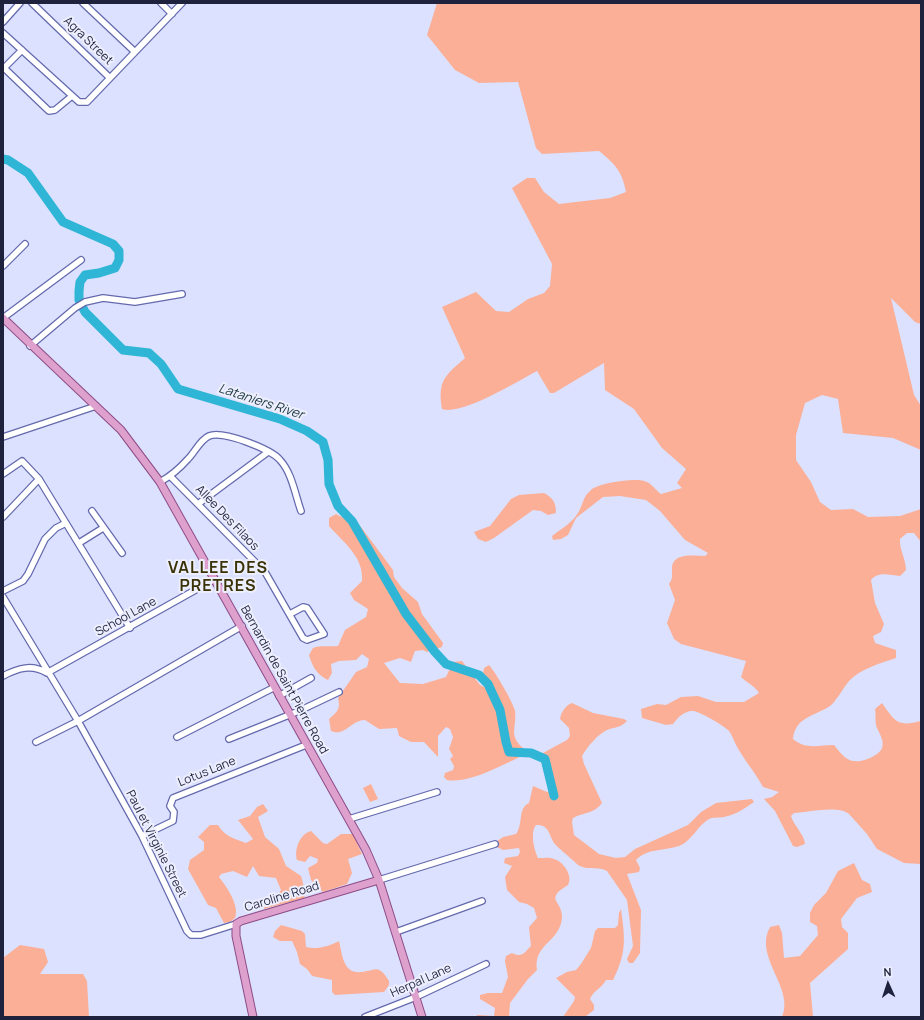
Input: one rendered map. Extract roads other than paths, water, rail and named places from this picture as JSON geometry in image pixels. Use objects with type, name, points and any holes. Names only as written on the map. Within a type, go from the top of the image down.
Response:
[{"type":"main road","name":"Bernardin de Saint Pierre Road","points":[[4,322],[121,430],[160,482],[242,626],[306,745],[349,819],[379,880],[422,1017]]},
{"type":"main road","name":"Caroline Road","points":[[254,1017],[236,936],[236,924],[241,921],[379,880]]},
{"type":"street","points":[[3,22],[20,3]]},
{"type":"street","name":"Agra Street","points":[[32,3],[110,78]]},
{"type":"street","points":[[83,3],[135,52]]},
{"type":"street","points":[[161,3],[172,14]]},
{"type":"street","points":[[3,33],[79,102],[87,102],[182,3]]},
{"type":"street","points":[[22,50],[3,67],[49,111],[56,110],[72,96]]},
{"type":"street","points":[[3,266],[25,244]]},
{"type":"street","points":[[4,322],[81,260]]},
{"type":"street","points":[[30,346],[75,308],[85,302],[103,298],[135,302],[182,294]]},
{"type":"street","points":[[3,437],[96,406]]},
{"type":"street","points":[[160,482],[170,476],[189,459],[204,440],[210,436],[230,436],[279,458],[287,470],[301,511]]},
{"type":"street","points":[[198,504],[268,452]]},
{"type":"street","points":[[3,474],[22,461],[41,481],[130,628]]},
{"type":"street","name":"Allee Des Filaos","points":[[170,476],[265,572],[303,638],[307,640],[323,636],[324,631],[307,608],[303,607],[290,614]]},
{"type":"street","points":[[3,517],[41,481]]},
{"type":"street","points":[[92,511],[122,553]]},
{"type":"street","points":[[3,591],[23,580],[28,574],[45,539],[53,531],[66,523]]},
{"type":"street","points":[[79,543],[103,528]]},
{"type":"street","name":"School Lane","points":[[48,672],[130,628],[215,579]]},
{"type":"street","name":"Paul et Virginie Street","points":[[3,597],[78,721],[142,836],[187,931],[191,935],[201,935],[236,924]]},
{"type":"street","points":[[36,742],[78,721],[242,626]]},
{"type":"street","points":[[3,676],[23,668],[40,669],[48,672]]},
{"type":"street","points":[[279,696],[311,678]]},
{"type":"street","points":[[177,737],[275,687]]},
{"type":"street","points":[[229,739],[338,692]]},
{"type":"street","name":"Lotus Lane","points":[[142,836],[173,821],[174,812],[170,806],[173,798],[306,745]]},
{"type":"street","points":[[349,819],[437,792]]},
{"type":"street","points":[[379,880],[495,844]]},
{"type":"street","points":[[396,932],[482,901]]},
{"type":"street","name":"Herpal Lane","points":[[365,1017],[416,997],[486,964]]},
{"type":"waterway","name":"Lataniers River","points":[[3,159],[8,160],[28,173],[63,222],[113,244],[119,251],[119,260],[115,268],[99,273],[85,275],[80,282],[79,300],[85,312],[123,350],[149,353],[161,364],[178,389],[280,419],[307,431],[323,442],[328,460],[329,484],[338,506],[352,521],[406,614],[446,664],[479,675],[488,684],[500,710],[509,752],[531,753],[545,759],[554,796]]},
{"type":"district","name":"VALLEE DES PRETRES","points":[[218,578]]}]
